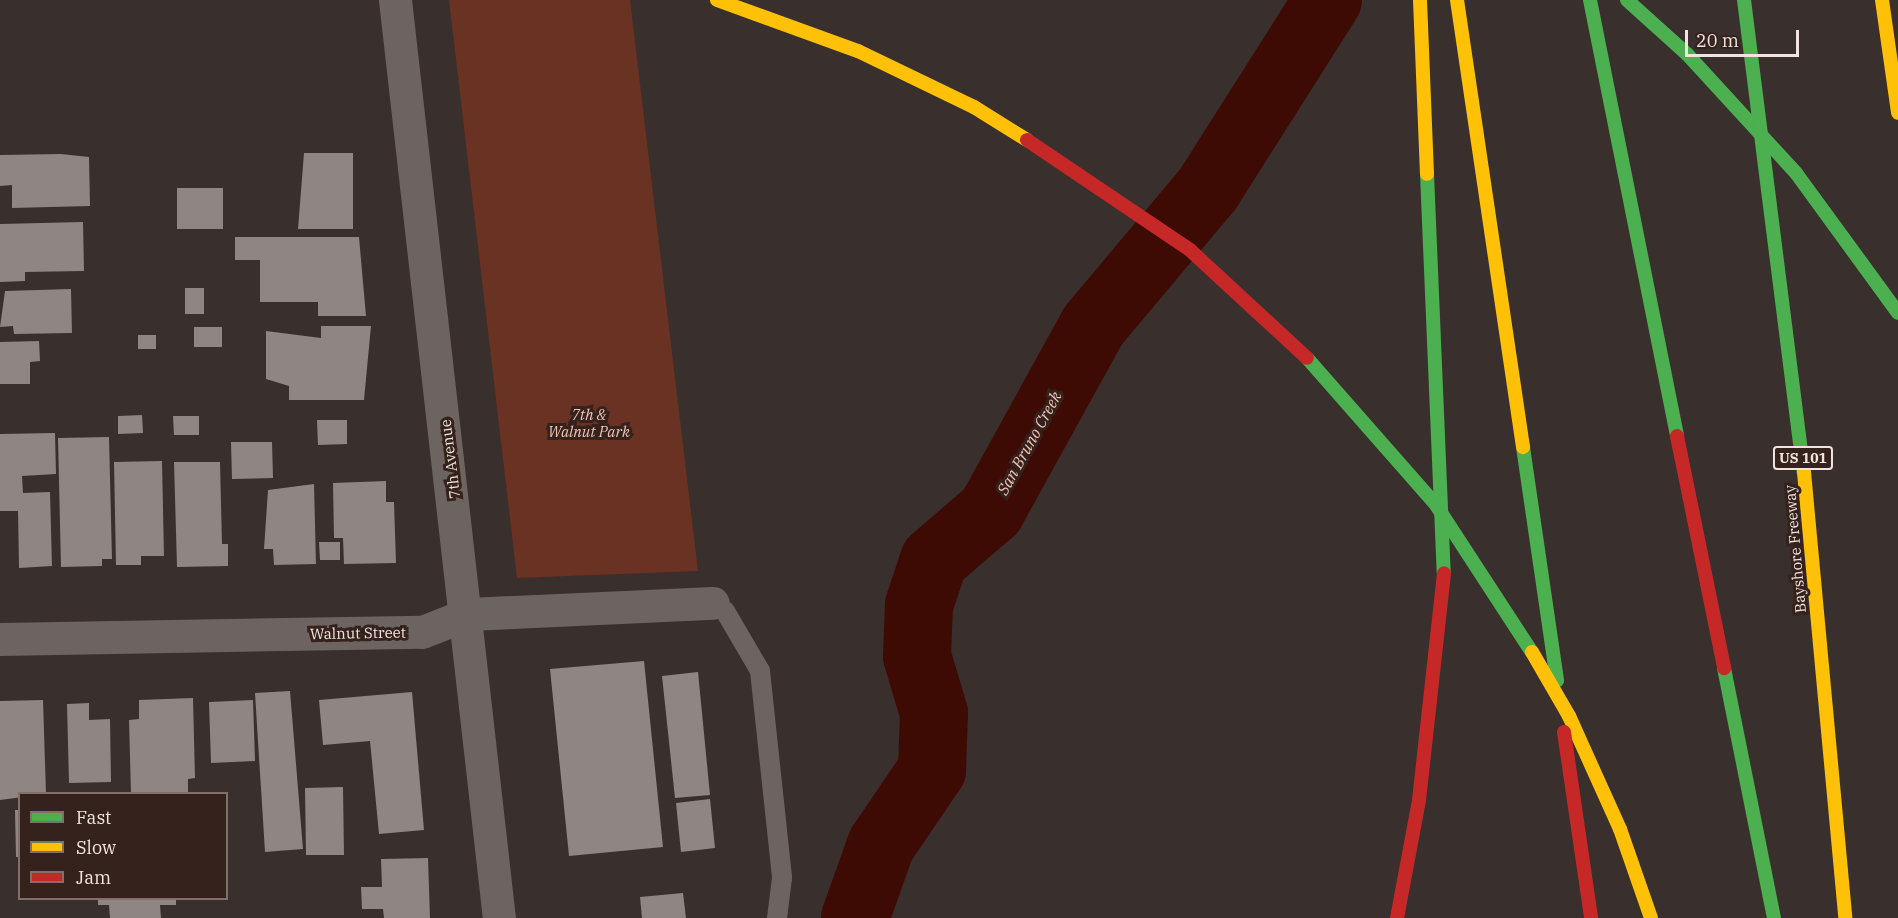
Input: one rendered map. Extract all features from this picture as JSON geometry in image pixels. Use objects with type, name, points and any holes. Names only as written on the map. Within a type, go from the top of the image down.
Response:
[{"type":"highway","points":[[717,0],[858,51],[974,107],[1078,171],[1190,250],[1270,321],[1354,406],[1422,487],[1506,606],[1569,716],[1620,829],[1652,918]]},
{"type":"highway","points":[[1397,918],[1419,800],[1444,576],[1420,0]]},
{"type":"highway","points":[[1457,0],[1591,918]]},
{"type":"highway","points":[[1590,0],[1774,918]]},
{"type":"highway","points":[[1627,0],[1687,54],[1796,173],[1898,314]]},
{"type":"highway","name":"Bayshore Freeway","points":[[1744,0],[1797,402],[1845,918]]},
{"type":"highway","points":[[1882,0],[1898,113]]},
{"type":"street","name":"7th Avenue","points":[[395,0],[468,614],[499,918]]},
{"type":"street","name":"Walnut Street","points":[[0,639],[422,632],[468,614],[712,603]]},
{"type":"lane","points":[[712,603],[725,611],[760,671],[782,879],[777,918]]},
{"type":"green space","name":"7th & Walnut Park","points":[[449,0],[630,0],[698,571],[517,578]]},
{"type":"building","points":[[304,153],[353,153],[353,229],[298,229]]},
{"type":"building","points":[[61,154],[89,157],[90,206],[12,208],[12,185],[0,186],[0,155]]},
{"type":"building","points":[[177,188],[223,188],[223,229],[177,229]]},
{"type":"building","points":[[83,222],[84,271],[25,272],[25,281],[0,282],[0,224]]},
{"type":"building","points":[[235,237],[359,237],[366,316],[318,316],[318,302],[260,302],[260,260],[235,260]]},
{"type":"building","points":[[185,288],[204,288],[204,314],[185,314]]},
{"type":"building","points":[[71,289],[72,333],[14,334],[13,326],[0,327],[5,291]]},
{"type":"building","points":[[321,326],[371,326],[364,400],[289,400],[289,386],[266,379],[266,331],[321,338]]},
{"type":"building","points":[[194,327],[222,327],[222,347],[194,347]]},
{"type":"building","points":[[138,335],[156,335],[156,349],[138,349]]},
{"type":"building","points":[[39,341],[40,361],[30,362],[30,384],[0,384],[0,342]]},
{"type":"building","points":[[142,415],[143,433],[118,434],[118,416]]},
{"type":"building","points":[[173,416],[199,416],[199,435],[174,435]]},
{"type":"building","points":[[317,420],[347,420],[347,444],[318,445]]},
{"type":"building","points":[[55,433],[56,474],[22,476],[23,493],[50,492],[52,566],[19,568],[18,511],[0,511],[0,434]]},
{"type":"building","points":[[109,437],[112,559],[102,559],[102,566],[61,567],[58,438]]},
{"type":"building","points":[[231,442],[272,442],[273,478],[232,479]]},
{"type":"building","points":[[162,461],[164,556],[141,556],[141,565],[116,565],[114,462]]},
{"type":"building","points":[[174,462],[220,462],[222,544],[228,544],[228,566],[177,567]]},
{"type":"building","points":[[386,481],[386,502],[394,502],[396,563],[344,564],[343,538],[334,538],[333,483]]},
{"type":"building","points":[[314,484],[316,564],[274,565],[273,549],[264,549],[268,490]]},
{"type":"building","points":[[319,542],[340,542],[340,560],[320,560]]},
{"type":"building","points":[[644,661],[663,847],[569,856],[550,669]]},
{"type":"building","points":[[698,672],[710,795],[675,798],[662,676]]},
{"type":"building","points":[[290,691],[303,849],[265,852],[255,693]]},
{"type":"building","points":[[412,692],[424,830],[379,834],[370,741],[323,745],[319,700]]},
{"type":"building","points":[[193,698],[195,778],[188,779],[188,792],[131,792],[129,720],[139,719],[139,700]]},
{"type":"building","points":[[43,700],[46,792],[18,792],[18,798],[0,800],[0,701]]},
{"type":"building","points":[[253,700],[255,761],[211,763],[209,702]]},
{"type":"building","points":[[89,703],[89,720],[110,719],[111,782],[69,783],[67,704]]},
{"type":"building","points":[[343,787],[344,855],[306,855],[305,788]]},
{"type":"building","points":[[710,799],[715,848],[681,852],[676,803]]},
{"type":"building","points":[[15,810],[18,810],[18,857],[16,857]]},
{"type":"building","points":[[428,858],[430,918],[384,918],[383,909],[362,909],[361,887],[382,887],[381,859]]},
{"type":"building","points":[[683,893],[686,918],[642,918],[640,897]]},
{"type":"building","points":[[98,900],[176,900],[176,905],[160,905],[161,918],[110,918],[109,905],[98,905]]},
{"type":"waterway","name":"San Bruno Creek","points":[[855,918],[881,845],[932,770],[934,713],[917,656],[919,605],[934,560],[991,511],[1093,326],[1208,189],[1328,0]]},
{"type":"traffic: fast","points":[[1590,0],[1677,436]]},
{"type":"traffic: fast","points":[[1627,0],[1687,54],[1796,173],[1898,313]]},
{"type":"traffic: fast","points":[[1744,0],[1804,472]]},
{"type":"traffic: fast","points":[[1427,174],[1444,573]]},
{"type":"traffic: fast","points":[[1307,358],[1436,505],[1532,652]]},
{"type":"traffic: fast","points":[[1523,447],[1557,681]]},
{"type":"traffic: fast","points":[[1724,668],[1774,918]]},
{"type":"traffic: slow","points":[[717,0],[858,51],[974,107],[1027,140]]},
{"type":"traffic: slow","points":[[1420,0],[1427,174]]},
{"type":"traffic: slow","points":[[1457,0],[1523,447]]},
{"type":"traffic: slow","points":[[1882,0],[1898,113]]},
{"type":"traffic: slow","points":[[1804,472],[1845,918]]},
{"type":"traffic: slow","points":[[1532,652],[1569,716],[1620,829],[1651,918]]},
{"type":"traffic: jam","points":[[1027,140],[1190,250],[1307,358]]},
{"type":"traffic: jam","points":[[1677,436],[1724,668]]},
{"type":"traffic: jam","points":[[1397,918],[1419,800],[1444,573]]},
{"type":"traffic: jam","points":[[1564,732],[1591,918]]}]
